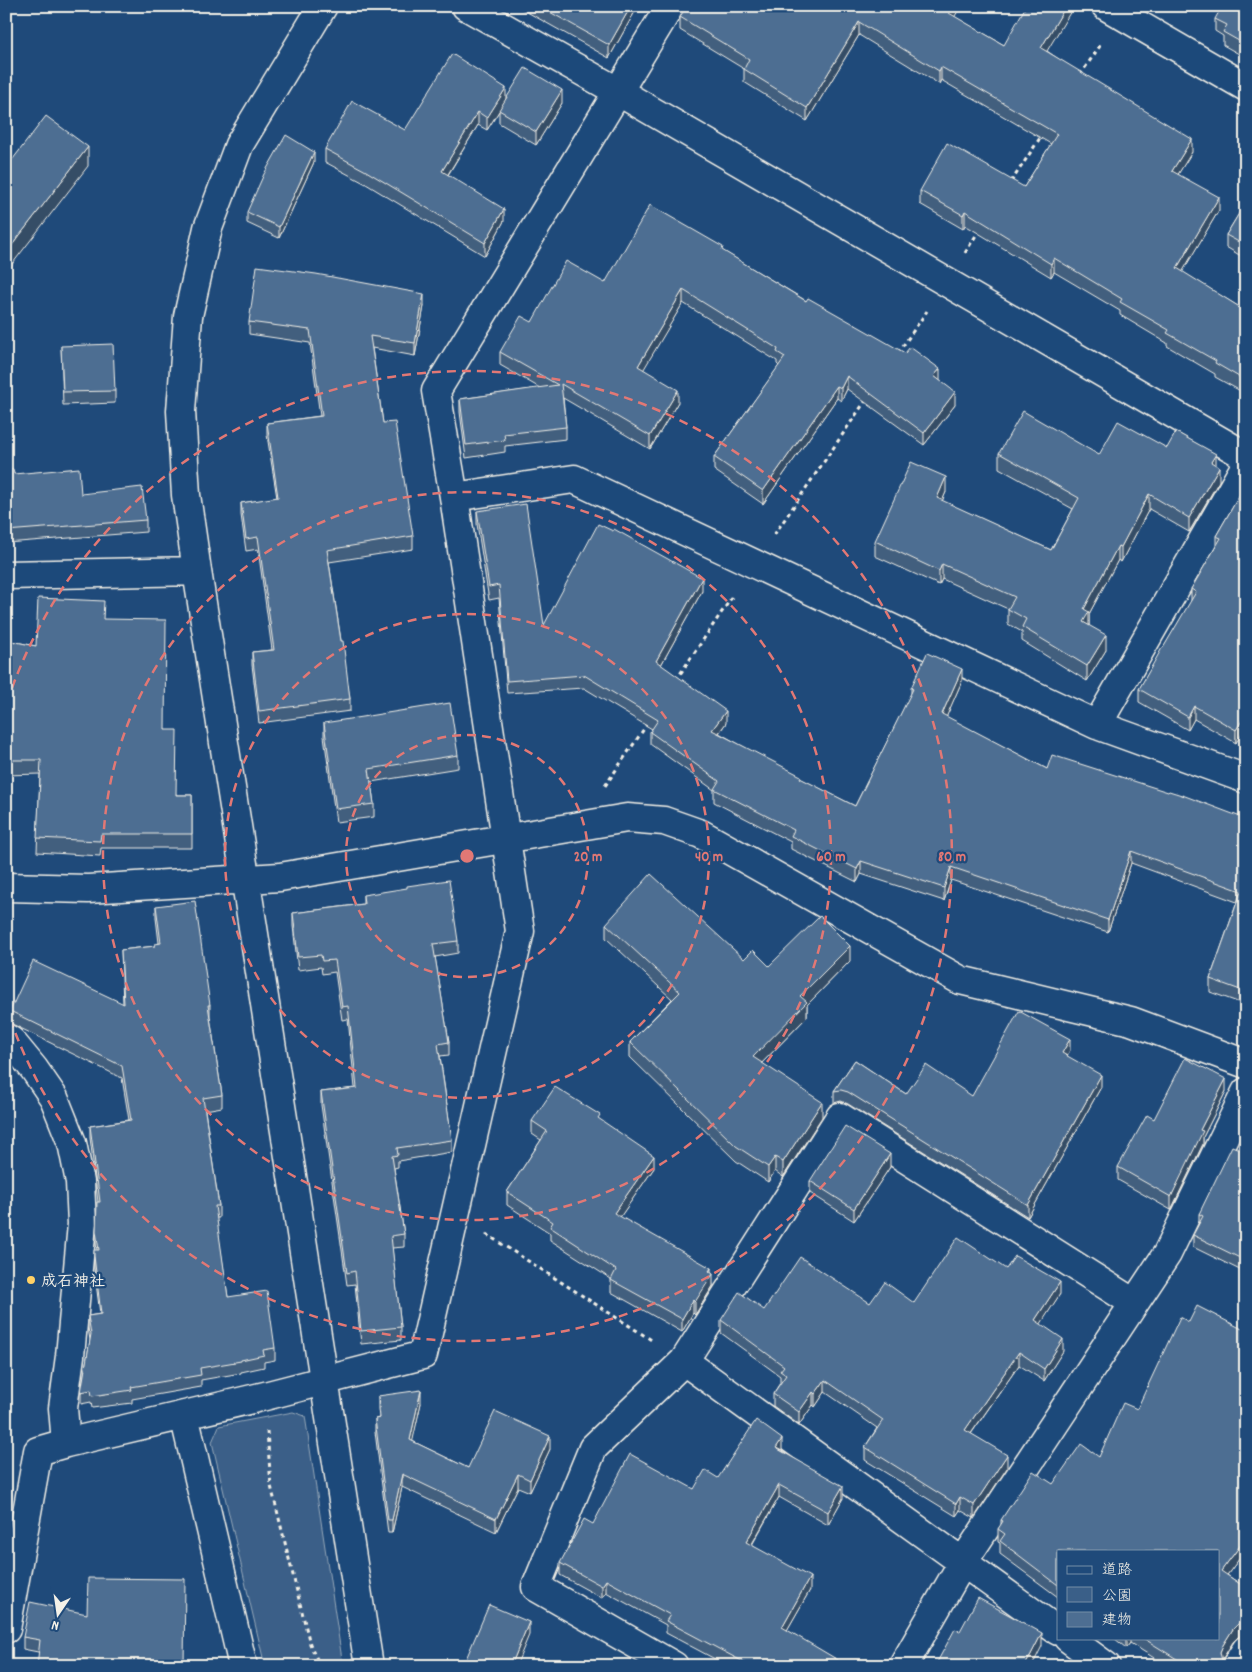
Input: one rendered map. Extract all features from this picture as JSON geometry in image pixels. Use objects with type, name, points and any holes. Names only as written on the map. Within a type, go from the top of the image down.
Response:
[{"type":"street","points":[[322,6],[239,145],[208,228],[188,316],[181,411],[186,495],[197,572],[369,1666]]},
{"type":"street","points":[[466,6],[619,92],[1246,456]]},
{"type":"street","points":[[6,1629],[38,1451],[265,1396],[423,1355],[520,931],[436,391],[670,6]]},
{"type":"street","points":[[1113,10],[1246,87]]},
{"type":"street","points":[[1097,725],[1246,465]]},
{"type":"street","points":[[454,497],[574,479],[1097,725],[1246,779]]},
{"type":"street","points":[[6,575],[197,572]]},
{"type":"street","points":[[6,887],[88,889],[280,877],[627,818],[664,821],[702,834],[960,980],[1132,1020],[1246,1064]]},
{"type":"street","points":[[6,1038],[11,1041],[34,1069],[54,1098],[72,1143],[80,1182],[82,1224],[70,1356],[63,1408],[66,1443]]},
{"type":"street","points":[[903,1666],[963,1562],[1167,1254],[1246,1092]]},
{"type":"street","points":[[674,1666],[536,1587],[593,1448],[684,1361],[840,1117],[1134,1303]]},
{"type":"street","points":[[684,1361],[1057,1630]]},
{"type":"street","points":[[184,1415],[243,1666]]},
{"type":"street","points":[[1071,1640],[1106,1666]]},
{"type":"street","points":[[1236,1666],[1246,1650]]},
{"type":"path","points":[[1076,81],[1113,10]]},
{"type":"path","points":[[1011,182],[1044,132]]},
{"type":"path","points":[[895,357],[984,224]]},
{"type":"path","points":[[674,684],[867,398]]},
{"type":"path","points":[[603,789],[652,716]]},
{"type":"path","points":[[484,1233],[684,1361]]},
{"type":"path","points":[[265,1396],[271,1486],[310,1644],[320,1666]]},
{"type":"green space","points":[[293,1412],[305,1416],[343,1666],[265,1666],[212,1442],[219,1426]]},
{"type":"building","points":[[539,6],[631,6],[609,45]]},
{"type":"building","points":[[686,6],[953,6],[949,13],[1004,45],[1026,6],[1066,6],[1041,48],[1192,139],[1172,171],[1219,197],[1177,268],[1246,311],[1246,381],[1215,363],[1216,361],[1167,333],[1169,330],[1120,302],[1122,299],[1054,258],[1051,264],[965,211],[963,215],[920,191],[947,143],[1024,187],[1057,134],[941,67],[939,71],[859,22],[807,108],[744,69],[749,59],[680,17]]},
{"type":"building","points":[[1222,6],[1246,6],[1246,45],[1223,32],[1227,25],[1215,19]]},
{"type":"building","points":[[452,54],[506,88],[487,118],[478,112],[442,171],[504,209],[485,243],[366,171],[325,149],[352,101],[405,130]]},
{"type":"building","points":[[525,68],[562,90],[536,132],[499,110]]},
{"type":"building","points":[[46,116],[88,147],[6,253],[6,168]]},
{"type":"building","points":[[286,135],[314,152],[279,227],[247,212],[264,174]]},
{"type":"building","points":[[1246,202],[1246,246],[1226,235]]},
{"type":"building","points":[[650,205],[723,247],[722,250],[806,301],[808,298],[905,353],[910,347],[940,369],[934,376],[955,392],[924,433],[847,376],[841,388],[837,386],[763,491],[714,457],[785,357],[777,352],[778,349],[683,290],[638,366],[678,390],[650,436],[561,384],[566,427],[504,434],[505,440],[466,445],[460,399],[558,385],[500,352],[521,316],[532,322],[566,261],[605,283]]},
{"type":"building","points":[[257,266],[316,274],[424,294],[415,343],[370,336],[383,423],[395,422],[413,536],[327,550],[341,641],[343,641],[350,699],[259,711],[252,652],[274,650],[258,537],[246,539],[241,503],[278,497],[267,423],[322,416],[310,330],[249,322]]},
{"type":"building","points":[[113,344],[115,391],[63,392],[61,346]]},
{"type":"building","points":[[1023,411],[1099,455],[1118,421],[1167,448],[1176,432],[1216,454],[1211,462],[1219,467],[1189,518],[1149,494],[1121,547],[1118,546],[1084,609],[1089,612],[1083,622],[1106,635],[1087,666],[1022,627],[1026,619],[1008,609],[1015,597],[942,564],[939,571],[875,541],[911,462],[946,477],[937,498],[1051,550],[1079,498],[999,453]]},
{"type":"building","points":[[79,468],[81,494],[142,487],[146,520],[6,531],[6,469],[13,469],[14,474]]},
{"type":"building","points":[[1246,484],[1246,714],[1236,730],[1194,706],[1188,717],[1139,689],[1196,592],[1191,589],[1221,538],[1216,536]]},
{"type":"building","points":[[526,504],[544,625],[598,524],[613,531],[614,529],[702,578],[656,661],[726,711],[712,730],[855,806],[913,689],[911,688],[927,653],[962,669],[942,714],[1047,769],[1052,755],[1185,796],[1246,819],[1246,992],[1210,979],[1241,891],[1131,851],[1108,920],[951,867],[944,888],[861,861],[857,869],[791,836],[794,830],[714,789],[719,781],[650,732],[658,720],[584,675],[507,681],[499,585],[489,587],[477,511]]},
{"type":"building","points":[[38,598],[104,601],[103,619],[166,620],[165,730],[177,730],[176,795],[192,795],[192,834],[101,834],[100,841],[37,838],[41,760],[6,760],[6,640],[36,646]]},
{"type":"building","points":[[450,703],[458,755],[369,769],[374,804],[336,809],[324,723]]},
{"type":"building","points":[[651,874],[744,959],[753,950],[769,966],[820,916],[850,946],[800,996],[807,1002],[753,1057],[822,1102],[783,1162],[775,1157],[768,1167],[736,1146],[630,1042],[680,992],[606,924]]},
{"type":"building","points":[[449,880],[458,941],[433,944],[449,1042],[438,1044],[452,1140],[397,1148],[398,1155],[392,1156],[404,1234],[391,1236],[401,1327],[361,1331],[355,1271],[347,1273],[321,1092],[357,1088],[348,1006],[342,1007],[335,960],[322,961],[321,955],[298,957],[293,913],[364,904],[363,895]]},
{"type":"building","points":[[195,901],[222,1095],[203,1098],[219,1206],[215,1206],[228,1297],[267,1291],[275,1348],[263,1350],[264,1355],[200,1368],[201,1375],[131,1387],[132,1390],[92,1396],[91,1390],[81,1392],[91,1334],[88,1316],[101,1314],[94,1256],[94,1250],[99,1250],[96,1231],[97,1202],[100,1202],[90,1126],[131,1120],[122,1066],[10,1011],[33,961],[124,1004],[121,950],[155,946],[155,944],[161,943],[156,906]]},
{"type":"building","points":[[1019,1011],[1070,1039],[1062,1053],[1101,1075],[1028,1205],[848,1092],[834,1091],[855,1060],[906,1094],[926,1065],[972,1096]]},
{"type":"building","points":[[1185,1058],[1226,1079],[1200,1130],[1203,1131],[1171,1197],[1118,1167],[1147,1115],[1154,1119]]},
{"type":"building","points":[[555,1087],[600,1115],[598,1118],[654,1156],[614,1213],[711,1268],[709,1271],[713,1274],[695,1302],[693,1300],[682,1319],[611,1280],[616,1270],[550,1227],[553,1222],[507,1192],[547,1131],[532,1121]]},
{"type":"building","points":[[845,1126],[890,1154],[854,1209],[810,1181]]},
{"type":"building","points":[[1232,1146],[1246,1152],[1246,1261],[1193,1235],[1203,1216],[1199,1214]]},
{"type":"building","points":[[958,1237],[1006,1269],[1015,1256],[1060,1282],[1035,1320],[1063,1339],[1044,1369],[1019,1352],[965,1430],[1007,1455],[974,1505],[960,1497],[956,1504],[865,1447],[883,1420],[825,1380],[815,1394],[813,1392],[799,1412],[773,1394],[786,1375],[780,1371],[784,1366],[721,1320],[739,1292],[764,1310],[800,1257],[870,1303],[885,1282],[914,1303]]},
{"type":"building","points":[[1197,1306],[1246,1331],[1246,1538],[1221,1571],[1246,1588],[1246,1622],[1239,1623],[1233,1629],[1223,1645],[1220,1652],[1222,1661],[1227,1666],[1188,1666],[1146,1640],[1220,1640],[1220,1550],[1057,1550],[1057,1584],[1000,1541],[1005,1534],[998,1529],[1003,1521],[1001,1520],[1033,1471],[1053,1484],[1081,1444],[1099,1457],[1123,1403],[1137,1409],[1180,1317],[1189,1322]]},
{"type":"building","points":[[421,1390],[410,1440],[468,1468],[495,1411],[550,1436],[530,1480],[518,1474],[496,1519],[402,1474],[392,1520],[388,1520],[375,1419],[380,1418],[378,1396]]},
{"type":"building","points":[[756,1420],[782,1439],[776,1448],[843,1486],[828,1512],[779,1485],[746,1542],[810,1577],[782,1627],[838,1660],[835,1666],[751,1666],[666,1621],[670,1615],[606,1580],[602,1586],[560,1563],[584,1519],[593,1524],[630,1454],[694,1489],[705,1470],[718,1478]]},
{"type":"building","points":[[88,1578],[185,1579],[184,1666],[37,1666],[40,1640],[23,1637],[30,1602],[87,1614]]},
{"type":"building","points":[[978,1598],[1042,1633],[1025,1666],[935,1666],[955,1629],[960,1631]]},
{"type":"building","points":[[489,1605],[529,1622],[511,1666],[463,1666]]},
{"type":"place","name":"成石神社","points":[[31,1280]]}]
